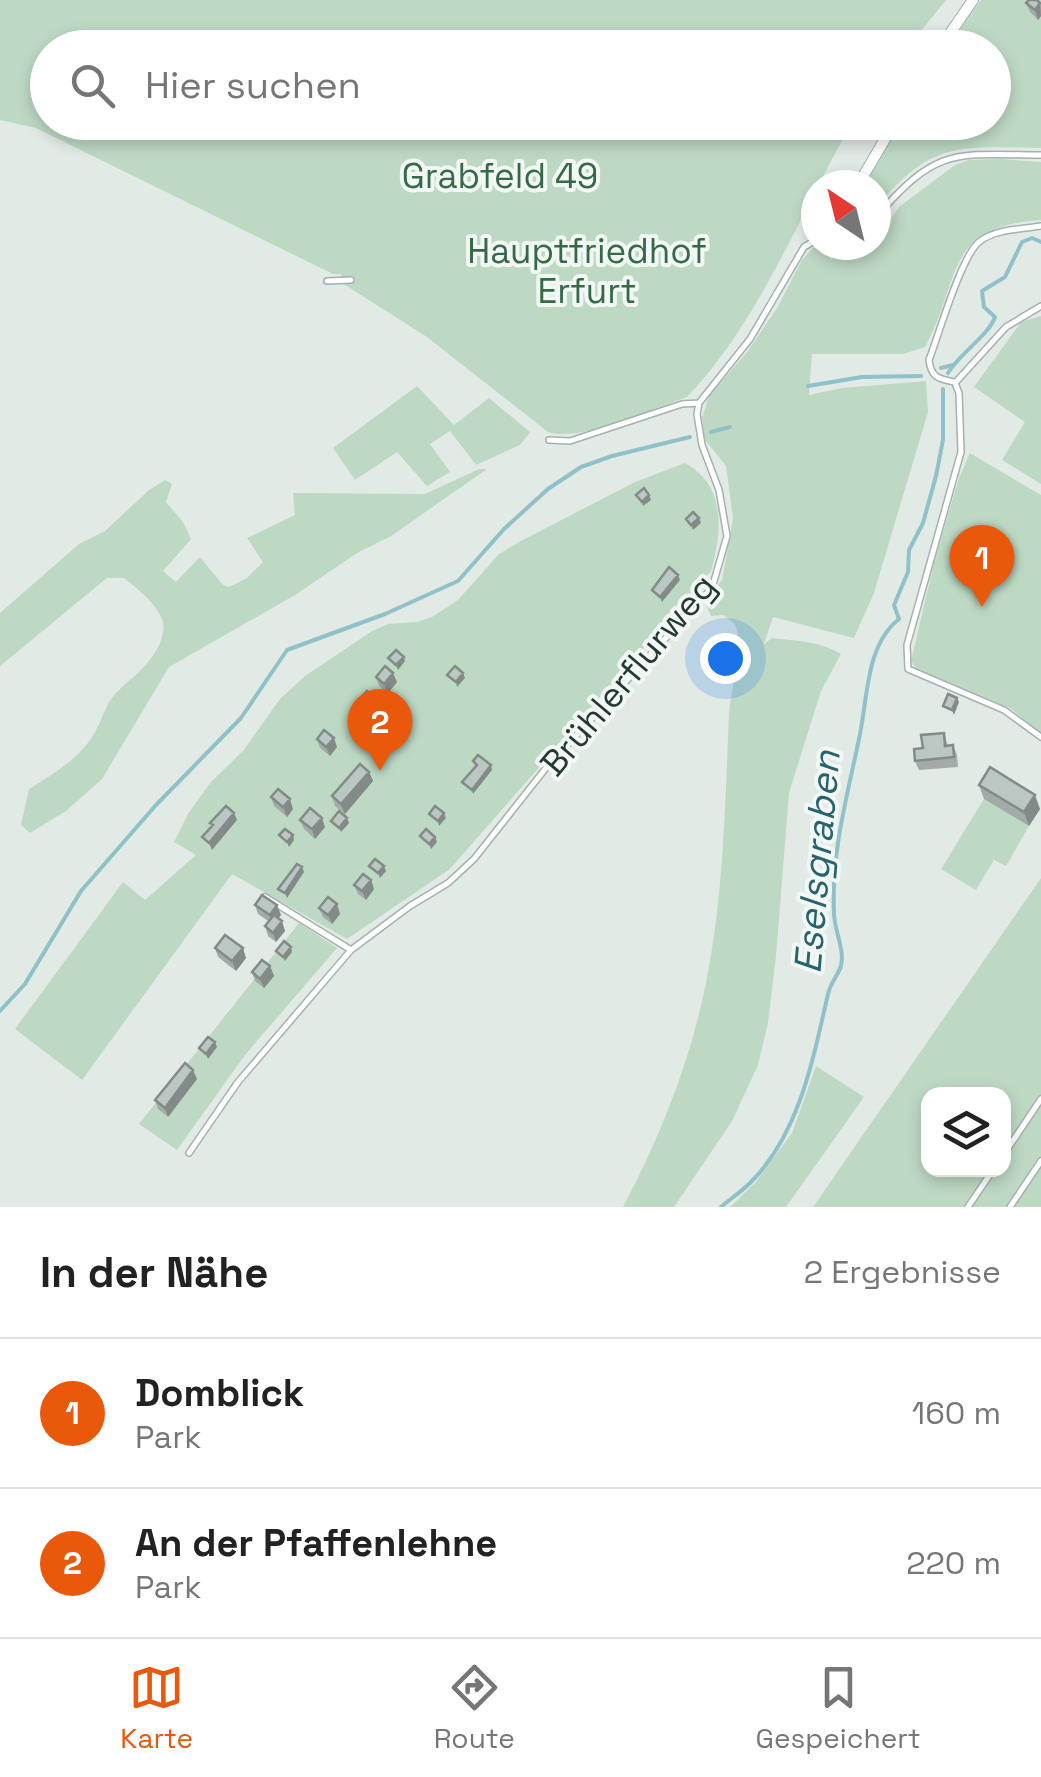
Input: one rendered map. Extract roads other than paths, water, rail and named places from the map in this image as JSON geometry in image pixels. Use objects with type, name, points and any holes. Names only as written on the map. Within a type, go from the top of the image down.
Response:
[{"type":"street","points":[[952,30],[973,0]]},
{"type":"street","points":[[867,170],[884,140]]},
{"type":"lane","points":[[891,200],[911,178],[960,154],[1041,155]]},
{"type":"lane","points":[[955,382],[937,378],[930,371],[928,360],[972,250],[980,241],[997,234],[1041,226]]},
{"type":"lane","points":[[550,440],[570,441],[682,404],[699,403],[750,339],[801,252]]},
{"type":"lane","points":[[328,281],[352,280]]},
{"type":"lane","points":[[955,382],[1006,327],[1041,306]]},
{"type":"lane","points":[[955,382],[959,393],[961,452],[908,645],[908,669],[1004,710],[1041,738]]},
{"type":"lane","name":"Brühlerflurweg","points":[[188,1153],[238,1082],[350,950],[448,883],[474,859],[546,768],[712,588],[728,536],[719,490],[702,446],[699,403]]},
{"type":"lane","points":[[266,897],[350,950]]},
{"type":"lane","points":[[1011,1144],[1041,1099]]},
{"type":"lane","points":[[1010,1207],[1041,1161]]},
{"type":"lane","points":[[968,1207],[988,1177]]},
{"type":"waterway","name":"Eselsgraben","points":[[948,373],[995,317],[984,307],[982,291],[1005,277],[1022,242],[1032,238],[1041,242]]},
{"type":"waterway","points":[[941,368],[953,365]]},
{"type":"waterway","points":[[808,386],[862,377],[921,376]]},
{"type":"waterway","name":"Eselsgraben","points":[[721,1207],[767,1163],[793,1118],[817,1044],[829,990],[841,966],[834,919],[841,825],[874,658],[888,630],[899,619],[894,605],[908,572],[909,550],[923,523],[936,476],[943,440],[943,389]]},
{"type":"waterway","points":[[711,432],[730,427]]},
{"type":"waterway","points":[[0,1011],[25,984],[81,891],[156,805],[241,718],[287,650],[385,614],[458,581],[504,529],[548,489],[581,467],[690,437]]},
{"type":"place","name":"Domblick","points":[[982,607]]},
{"type":"place","name":"An der Pfaffenlehne","points":[[380,771]]},
{"type":"park label","name":"Grabfeld 49","points":[[500,176]]},
{"type":"park label","name":"Hauptfriedhof Erfurt","points":[[587,271]]}]
